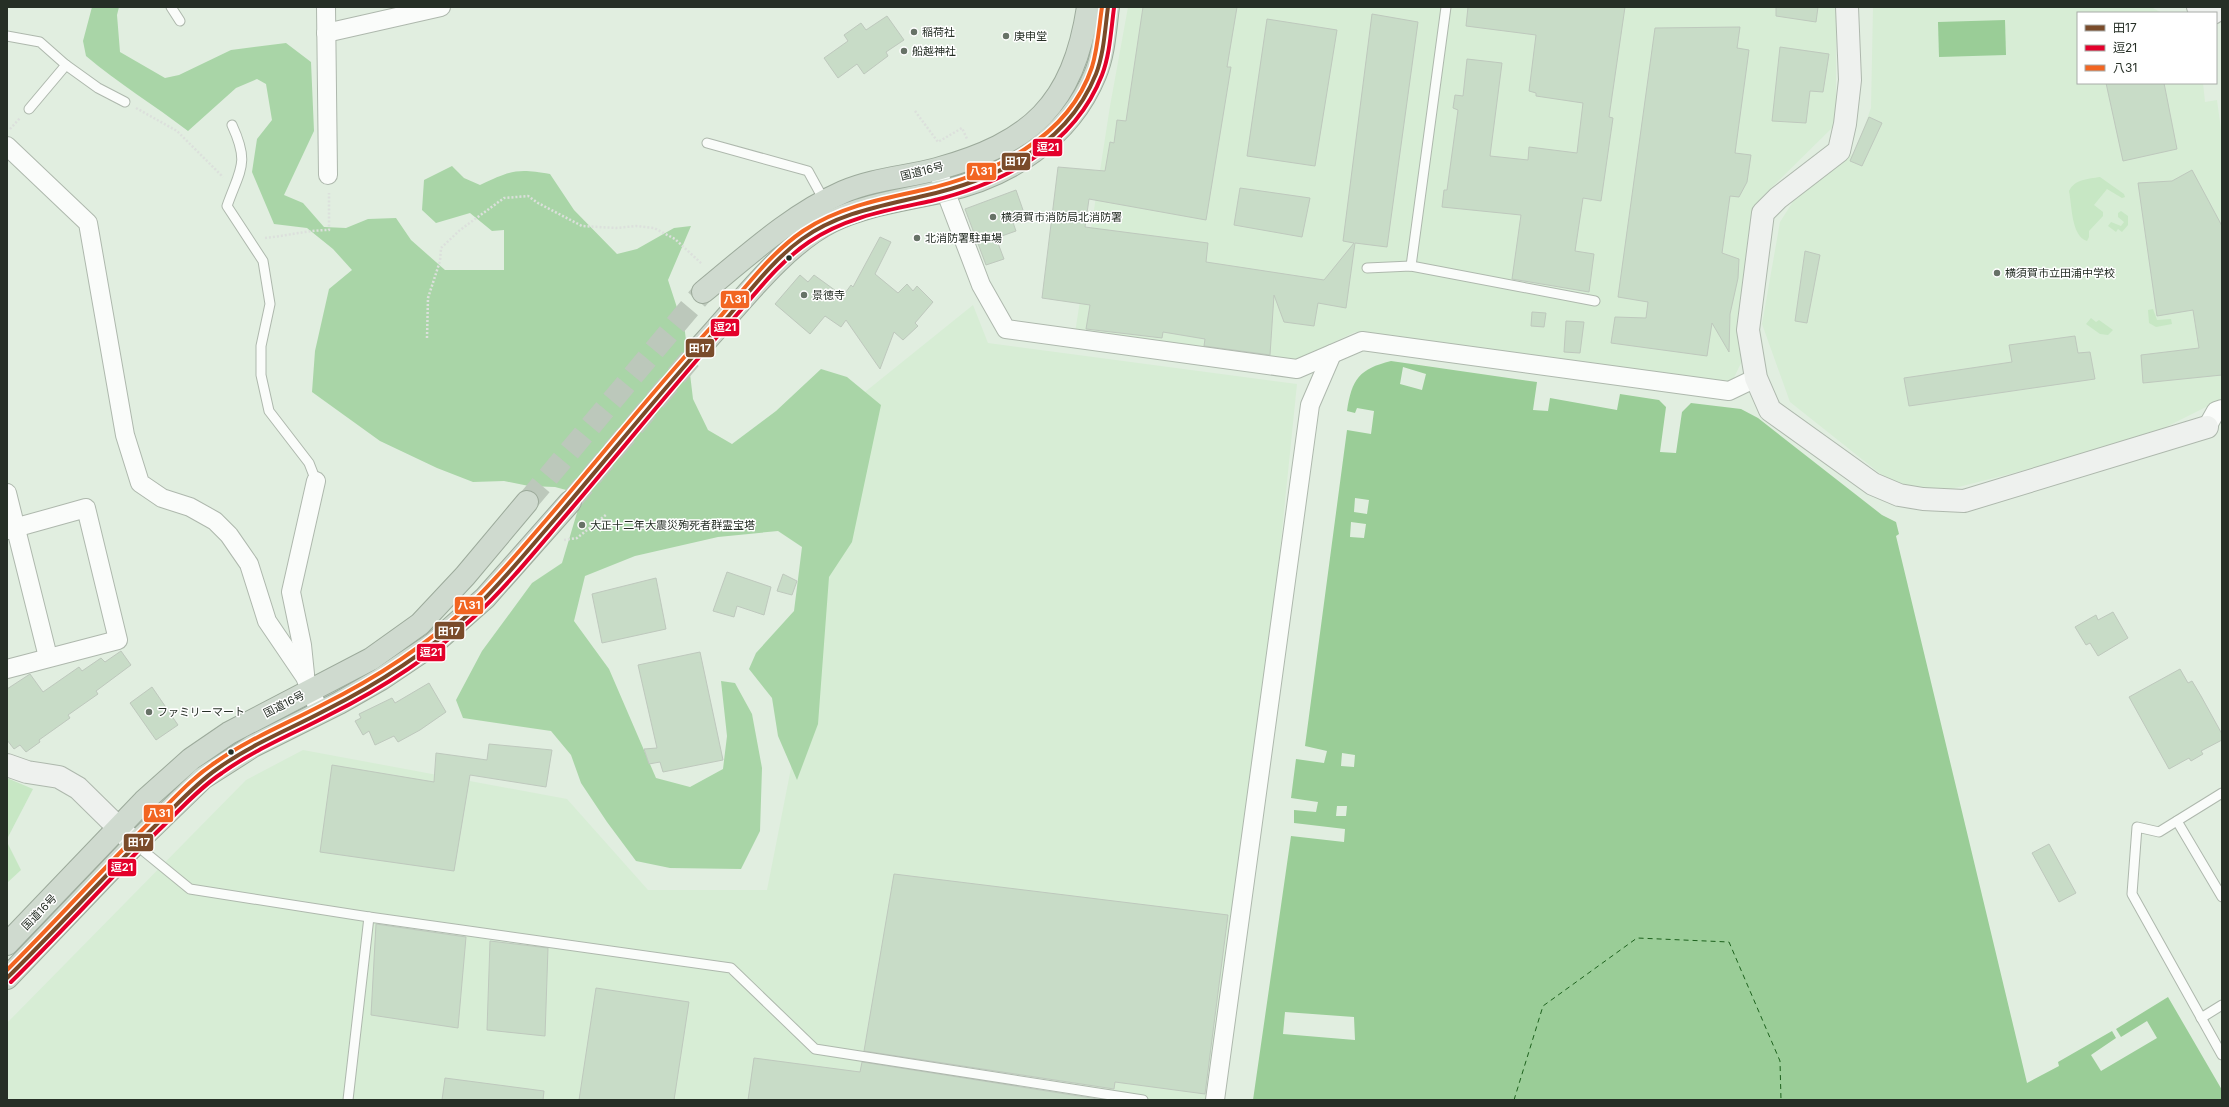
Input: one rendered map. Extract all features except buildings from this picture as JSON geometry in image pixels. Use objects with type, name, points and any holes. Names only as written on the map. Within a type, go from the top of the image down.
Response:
[{"type":"highway","name":"国道16号","points":[[703,292],[795,220],[825,201],[852,189],[938,169],[987,152],[1013,140],[1041,117],[1063,88],[1075,65],[1083,39],[1088,7]]},
{"type":"highway","name":"国道16号","points":[[702,345],[786,254],[802,239],[832,221],[883,203],[945,191],[994,175],[1026,158],[1056,134],[1081,102],[1096,75],[1103,46],[1108,7]]},
{"type":"highway","name":"国道16号","points":[[7,944],[144,801],[191,759],[229,733],[307,684],[371,659],[420,624],[478,560],[527,502]]},
{"type":"highway","name":"国道16号","points":[[8,978],[135,844],[203,778],[253,746],[320,713],[415,658],[485,598],[570,502]]},
{"type":"highway","points":[[478,560],[501,581]]},
{"type":"street","points":[[326,7],[328,175]]},
{"type":"street","points":[[326,33],[440,7]]},
{"type":"street","points":[[1847,7],[1850,80],[1845,124],[1839,151],[1778,198],[1763,214],[1748,330],[1756,378],[1770,410],[1873,484],[1899,495],[1923,499],[1964,501],[2207,427],[2216,411],[2222,409]]},
{"type":"street","points":[[2198,7],[2210,12]]},
{"type":"street","points":[[7,146],[88,223],[125,435],[140,483],[162,498],[190,507],[215,522],[229,535],[249,564],[267,620],[307,684],[320,713]]},
{"type":"street","points":[[938,169],[981,285],[1006,329],[1297,369],[1362,342],[1729,391],[1756,378]]},
{"type":"street","points":[[1215,1100],[1310,405],[1332,354]]},
{"type":"street","points":[[307,684],[302,645],[291,592],[316,481]]},
{"type":"street","points":[[7,493],[11,529],[48,657]]},
{"type":"street","points":[[7,669],[48,657],[118,640],[86,508],[11,529]]},
{"type":"street","points":[[7,765],[27,772],[59,777],[72,784],[78,788],[135,844]]},
{"type":"lane","points":[[171,7],[180,21]]},
{"type":"lane","points":[[1411,266],[1446,7]]},
{"type":"lane","points":[[7,36],[40,42],[66,65],[98,88],[125,102]]},
{"type":"lane","points":[[29,109],[66,65]]},
{"type":"lane","points":[[232,125],[240,143],[242,169],[227,206],[263,261],[270,304],[261,346],[261,368],[269,410],[309,463],[316,481]]},
{"type":"lane","points":[[707,143],[808,171],[825,201],[832,221]]},
{"type":"lane","points":[[1367,268],[1411,266],[1595,301]]},
{"type":"lane","points":[[2222,793],[2158,832],[2137,827],[2132,894],[2222,1055]]},
{"type":"lane","points":[[2177,821],[2222,897]]},
{"type":"lane","points":[[135,844],[190,889],[369,917],[732,968],[815,1049],[1143,1100]]},
{"type":"lane","points":[[348,1100],[369,917]]},
{"type":"lane","points":[[2201,1018],[2222,1006]]},
{"type":"path","points":[[125,102],[177,131],[234,187]]},
{"type":"path","points":[[7,133],[29,109]]},
{"type":"path","points":[[916,111],[938,142],[962,128],[969,143]]},
{"type":"path","points":[[248,239],[329,230],[328,175]]},
{"type":"path","points":[[427,338],[428,298],[440,262],[441,248],[460,230],[504,198],[528,196],[538,203],[582,226],[616,228],[636,226],[654,228],[675,239],[702,264]]},
{"type":"path","points":[[562,540],[577,538],[607,514]]},
{"type":"shaded area","points":[[92,7],[119,7],[117,15],[120,52],[165,78],[179,75],[231,50],[286,43],[311,62],[314,131],[284,195],[303,203],[324,227],[346,228],[368,219],[396,218],[411,240],[445,270],[504,270],[504,230],[492,231],[470,213],[436,223],[422,210],[424,180],[452,166],[464,178],[480,185],[514,172],[529,171],[550,174],[574,210],[617,254],[637,249],[674,228],[691,226],[668,280],[685,332],[693,399],[708,430],[732,444],[776,411],[821,369],[847,377],[881,405],[852,542],[829,577],[818,724],[797,780],[778,736],[772,698],[749,669],[756,653],[794,611],[802,547],[778,531],[718,537],[635,556],[585,576],[574,621],[609,669],[656,778],[690,787],[723,769],[727,736],[721,681],[735,683],[752,714],[762,768],[760,831],[741,869],[670,868],[636,861],[607,822],[581,783],[571,755],[551,731],[463,718],[456,700],[482,651],[532,583],[562,563],[579,506],[570,491],[555,487],[529,486],[504,481],[473,482],[437,468],[380,441],[312,392],[315,351],[329,289],[352,270],[333,249],[307,228],[274,224],[252,172],[257,139],[272,120],[266,84],[257,79],[236,88],[188,131],[86,56],[83,41]]},
{"type":"shaded area","points":[[1128,7],[1836,7],[1836,124],[1763,196],[1750,223],[1737,326],[1742,361],[1731,384],[1355,332],[1290,363],[1075,333],[1110,106]]},
{"type":"shaded area","name":"横須賀市立田浦中学校","points":[[1873,7],[2151,7],[2160,12],[2077,12],[2077,84],[2203,84],[2205,102],[2217,100],[2222,137],[2222,399],[2138,441],[1939,492],[1897,487],[1790,402],[1762,324],[1780,222],[1794,200],[1855,152],[1871,108]]},
{"type":"shaded area","points":[[2005,20],[2006,55],[1939,57],[1938,22]]},
{"type":"shaded area","points":[[2100,177],[2124,194],[2125,197],[2122,198],[2107,189],[2094,205],[2103,212],[2103,216],[2089,231],[2087,241],[2082,238],[2075,227],[2069,191],[2078,182]]},
{"type":"shaded area","points":[[2121,211],[2128,216],[2128,225],[2122,232],[2118,229],[2116,232],[2108,226],[2111,222],[2121,226],[2124,222],[2118,217],[2118,213]]},
{"type":"shaded area","points":[[973,305],[988,343],[1297,384],[1224,1100],[7,1100],[7,1023],[246,780],[303,750],[567,799],[648,890],[767,890],[865,392]]},
{"type":"shaded area","points":[[2153,309],[2157,320],[2171,319],[2172,324],[2156,327],[2149,323],[2148,310]]},
{"type":"shaded area","points":[[2091,318],[2096,322],[2099,320],[2113,330],[2108,335],[2100,334],[2086,324]]},
{"type":"shaded area","points":[[1391,361],[1537,382],[1533,410],[1548,411],[1550,398],[1617,410],[1620,394],[1659,400],[1666,407],[1660,452],[1676,453],[1682,412],[1691,403],[1741,409],[1758,418],[1882,515],[1896,522],[1899,534],[1896,536],[2027,1083],[2059,1066],[2058,1062],[2112,1031],[2116,1038],[2091,1055],[2101,1071],[2157,1038],[2147,1021],[2121,1037],[2116,1029],[2168,997],[2222,1090],[2222,1100],[1253,1100],[1291,836],[1344,842],[1345,829],[1294,823],[1294,810],[1316,812],[1318,802],[1291,798],[1296,759],[1324,763],[1327,751],[1305,746],[1347,430],[1371,434],[1374,411],[1357,408],[1355,413],[1347,411],[1351,391],[1359,377],[1364,372],[1380,364]],"holes":[[[1403,367],[1426,374],[1422,390],[1400,384]],[[1355,498],[1369,500],[1367,514],[1354,512]],[[1351,522],[1366,524],[1364,538],[1350,537]],[[1342,753],[1355,755],[1354,767],[1341,766]],[[1337,806],[1347,806],[1346,816],[1336,816]],[[1285,1012],[1354,1017],[1355,1040],[1283,1034]]]},
{"type":"shaded area","points":[[7,778],[33,789],[7,839]]},
{"type":"shaded area","points":[[7,842],[21,870],[7,883]]},
{"type":"ferry route","points":[[1514,1100],[1543,1006],[1637,938],[1729,942],[1780,1061],[1781,1100]]},
{"type":"tunnel","points":[[527,502],[703,292]]},
{"type":"tunnel","points":[[570,502],[702,345]]},
{"type":"transit line","name":"八31","points":[[7,970],[113,859],[189,783],[241,746],[341,695],[397,662],[450,623],[487,587],[518,553],[650,396],[756,274],[790,241],[817,223],[846,210],[949,183],[975,174],[1024,150],[1046,133],[1065,114],[1081,92],[1094,60],[1102,7]]},
{"type":"transit line","name":"田17","points":[[7,978],[137,844],[185,796],[209,775],[243,752],[343,701],[381,679],[436,642],[469,614],[524,555],[698,350],[758,281],[790,248],[816,230],[845,217],[876,207],[950,189],[976,180],[1002,169],[1026,156],[1048,140],[1067,121],[1083,99],[1096,74],[1103,49],[1108,7]]},
{"type":"transit line","name":"逗21","points":[[11,982],[141,848],[213,779],[248,756],[368,694],[423,659],[458,632],[497,594],[530,558],[764,283],[797,251],[823,233],[852,220],[883,211],[958,194],[984,184],[1009,173],[1033,159],[1054,142],[1073,123],[1090,100],[1102,75],[1109,50],[1114,8]]},
{"type":"place","name":"稲荷社","points":[[914,32]]},
{"type":"place","name":"庚申堂","points":[[1006,36]]},
{"type":"place","name":"船越神社","points":[[904,51]]},
{"type":"place","name":"横須賀市消防局北消防署","points":[[993,217]]},
{"type":"place","name":"北消防署駐車場","points":[[917,238]]},
{"type":"place","name":"横須賀市立田浦中学校","points":[[1997,273]]},
{"type":"place","name":"景徳寺","points":[[804,295]]},
{"type":"place","name":"大正十二年大震災殉死者群霊宝塔","points":[[582,525]]},
{"type":"place","name":"ファミリーマート","points":[[149,712]]}]
